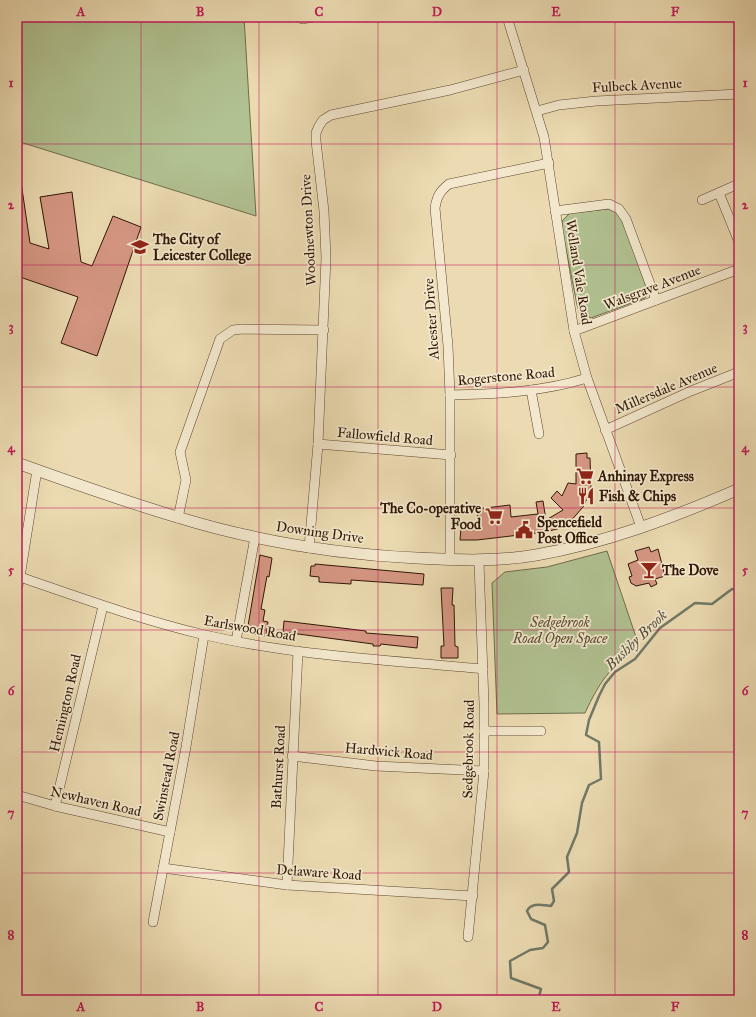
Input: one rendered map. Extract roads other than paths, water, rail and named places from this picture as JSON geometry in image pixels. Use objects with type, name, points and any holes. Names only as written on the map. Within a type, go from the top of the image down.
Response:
[{"type":"street","points":[[302,19],[313,17]]},
{"type":"street","name":"Welland Vale Road","points":[[507,17],[537,111],[549,163],[574,331],[587,378],[640,527]]},
{"type":"street","name":"Woodnewton Drive","points":[[309,548],[318,444],[326,258],[324,210],[316,133],[323,120],[341,112],[450,90],[524,70]]},
{"type":"street","name":"Fulbeck Avenue","points":[[537,111],[559,105],[596,101],[739,94]]},
{"type":"street","name":"Alcester Drive","points":[[450,560],[450,395],[448,346],[435,208],[437,198],[440,191],[449,184],[549,163]]},
{"type":"street","points":[[702,200],[736,186]]},
{"type":"street","points":[[719,193],[739,242]]},
{"type":"street","points":[[555,211],[609,204],[619,209],[626,219],[656,300]]},
{"type":"street","name":"Walsgrave Avenue","points":[[574,331],[739,269]]},
{"type":"street","points":[[178,518],[186,480],[180,452],[220,339],[233,330],[242,329],[324,330]]},
{"type":"street","name":"Millersdale Avenue","points":[[605,430],[691,391],[739,372]]},
{"type":"street","name":"Rogerstone Road","points":[[450,395],[495,394],[532,390],[587,378]]},
{"type":"street","points":[[532,390],[539,434]]},
{"type":"street","name":"Fallowfield Road","points":[[318,444],[451,455]]},
{"type":"street","name":"Downing Drive","points":[[17,463],[178,518],[255,537],[309,548],[384,556],[479,562],[535,556],[585,545],[640,527],[739,489]]},
{"type":"street","points":[[17,589],[37,470]]},
{"type":"street","points":[[236,640],[255,537]]},
{"type":"street","name":"Sedgebrook Road","points":[[468,937],[484,771],[483,669],[479,562]]},
{"type":"street","name":"Earlswood Road","points":[[20,577],[102,606],[204,635],[298,651],[483,669]]},
{"type":"street","name":"Hemington Road","points":[[55,806],[102,606]]},
{"type":"street","name":"Swinstead Road","points":[[153,922],[204,635]]},
{"type":"street","name":"Bathurst Road","points":[[287,885],[298,651]]},
{"type":"street","points":[[484,731],[541,730]]},
{"type":"street","name":"Hardwick Road","points":[[292,756],[376,766],[484,771]]},
{"type":"street","name":"Newhaven Road","points":[[17,795],[55,806],[170,832]]},
{"type":"street","name":"Delaware Road","points":[[163,868],[287,885],[473,896]]},
{"type":"waterway","name":"Bushby Brook","points":[[538,1000],[541,989],[511,978],[510,961],[530,950],[543,948],[548,942],[545,925],[531,919],[527,911],[534,905],[551,906],[554,901],[552,889],[569,872],[567,857],[577,833],[582,803],[589,785],[601,779],[599,742],[586,735],[589,720],[599,696],[605,684],[615,672],[635,659],[660,628],[695,603],[712,604],[732,589],[739,590]]},
{"type":"place","name":"The City of Leicester College","points":[[140,247]]},
{"type":"place","name":"Anhinay Express","points":[[585,476]]},
{"type":"place","name":"Fish & Chips","points":[[586,496]]},
{"type":"place","name":"The Co-operative Food","points":[[494,516]]},
{"type":"place","name":"Spencefield Post Office","points":[[524,530]]},
{"type":"place","name":"The Dove","points":[[649,570]]},
{"type":"park label","name":"Sedgebrook Road Open Space","points":[[560,630]]}]
